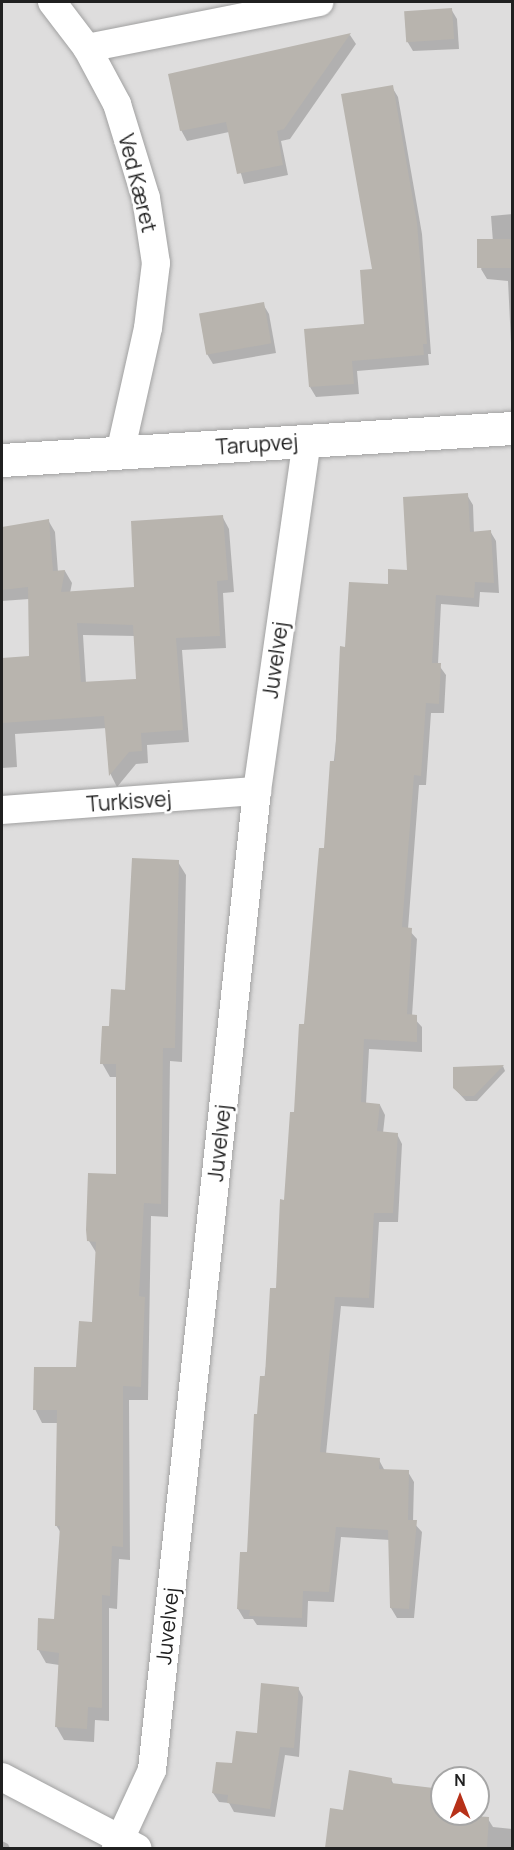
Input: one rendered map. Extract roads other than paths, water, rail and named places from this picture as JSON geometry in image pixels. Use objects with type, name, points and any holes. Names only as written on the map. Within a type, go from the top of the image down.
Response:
[{"type":"street","name":"Ved Kæret","points":[[52,2],[87,48],[117,104],[146,198],[156,263],[148,327],[120,453]]},
{"type":"street","points":[[87,48],[318,2]]},
{"type":"street","name":"Tarupvej","points":[[2,460],[513,428]]},
{"type":"street","name":"Juvelvej","points":[[125,1846],[152,1770],[257,791],[307,441]]},
{"type":"street","name":"Turkisvej","points":[[2,810],[257,791]]},
{"type":"street","points":[[2,1777],[125,1846]]}]
